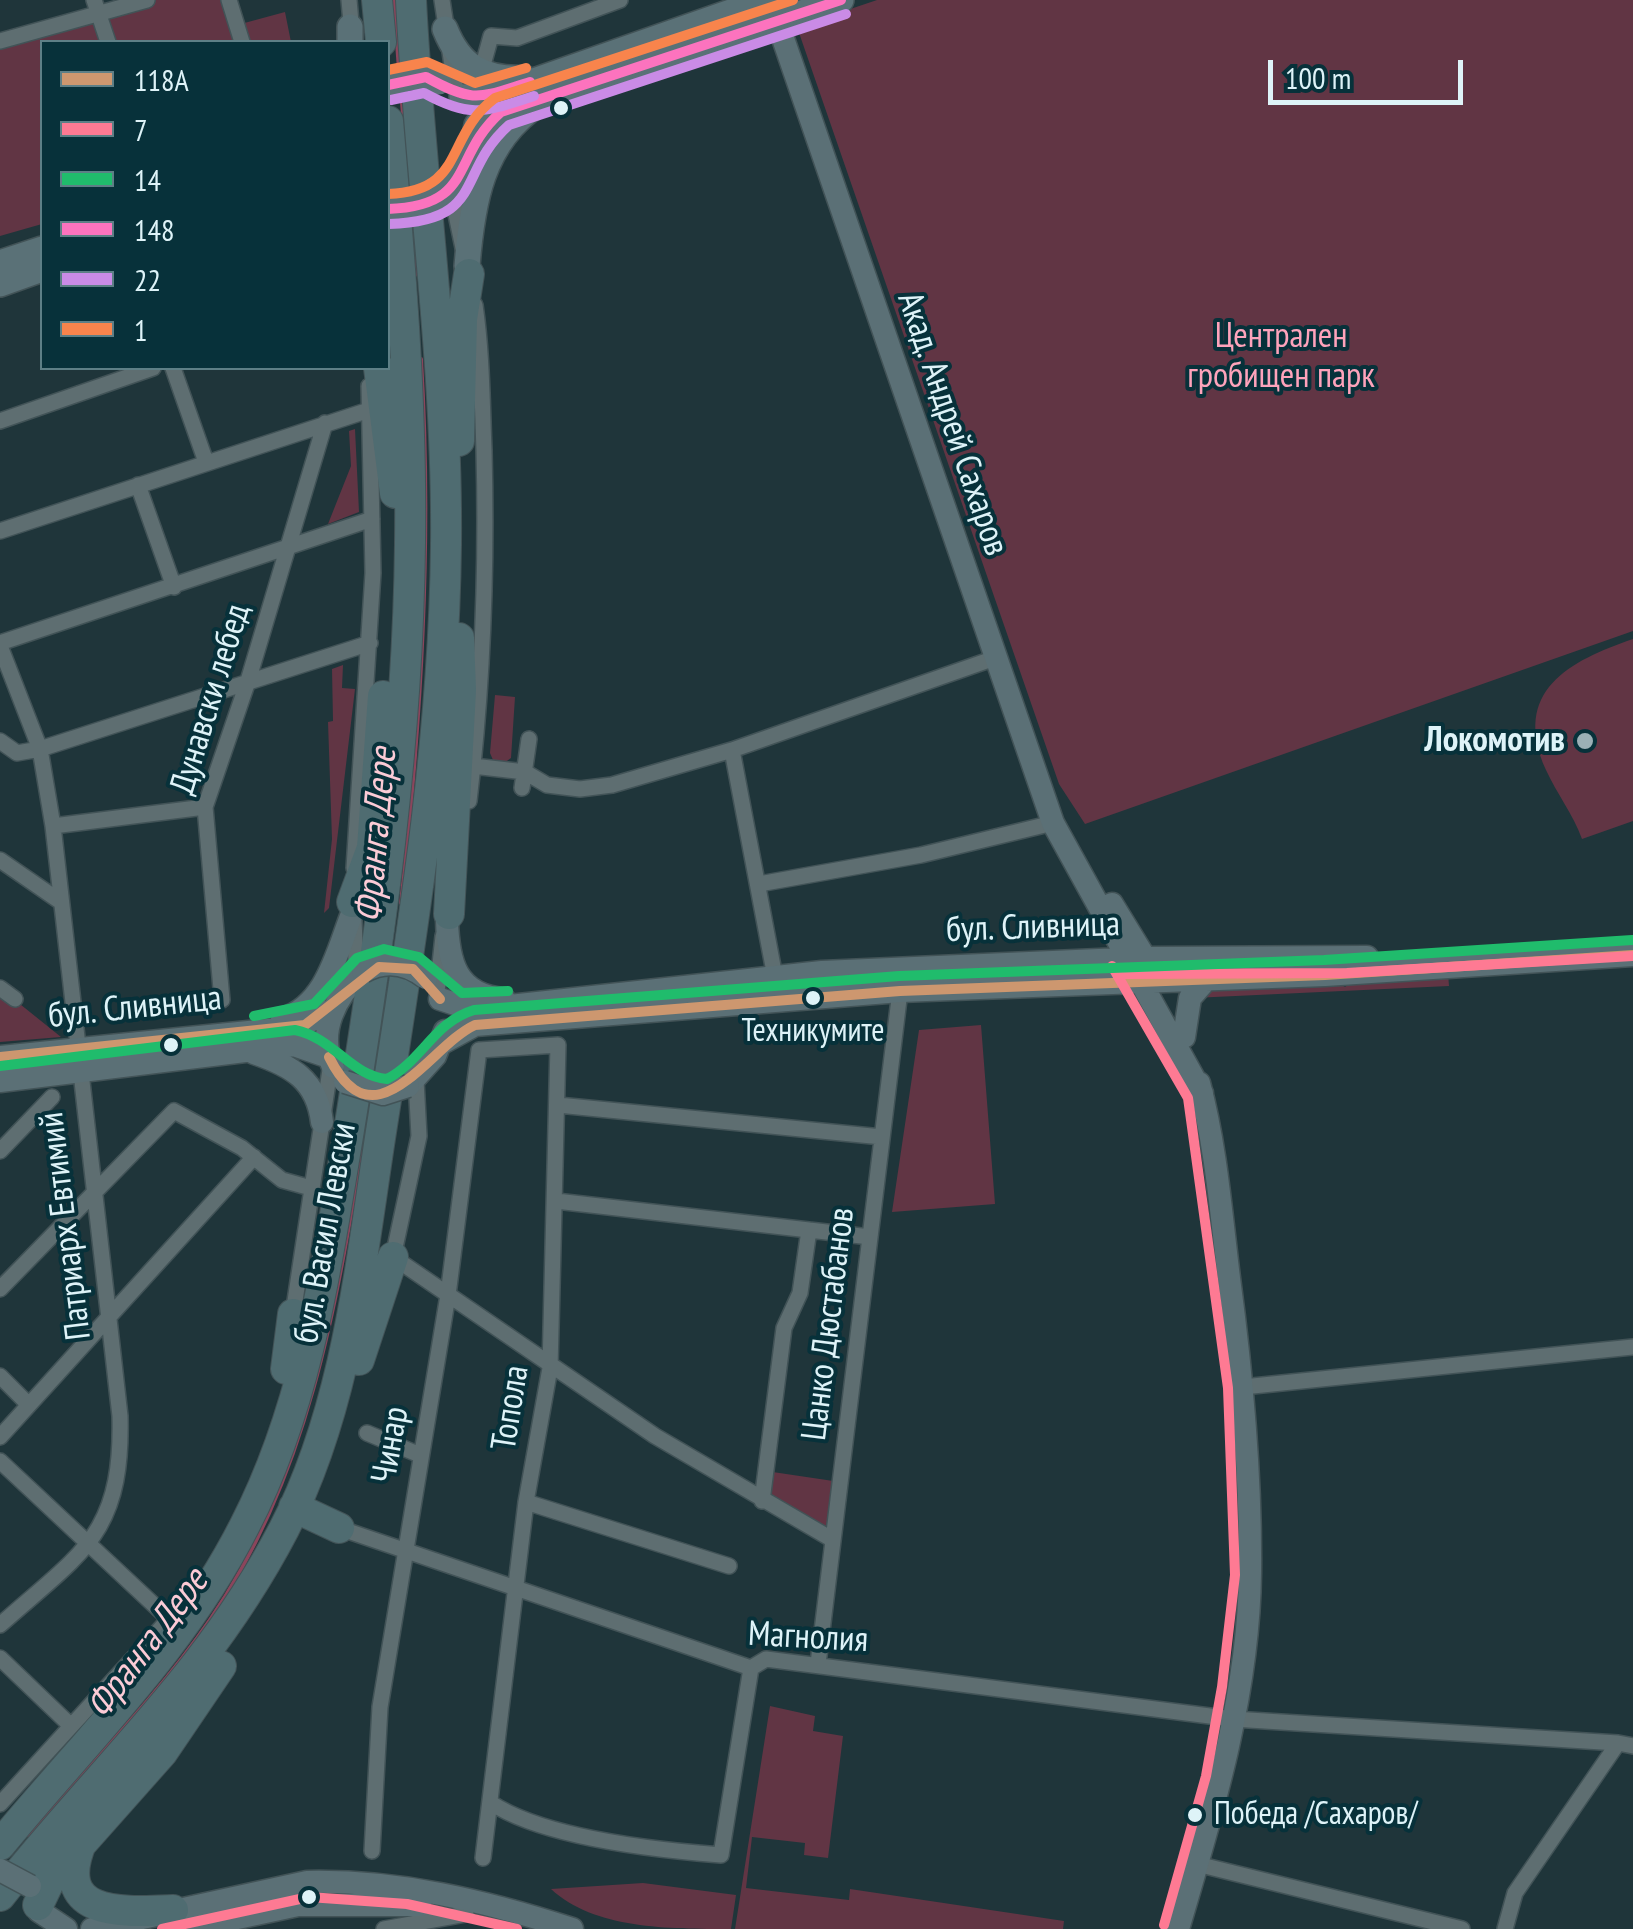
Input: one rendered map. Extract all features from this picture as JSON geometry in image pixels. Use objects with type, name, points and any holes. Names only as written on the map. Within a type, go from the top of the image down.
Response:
[{"type":"highway","points":[[377,0],[380,40]]},
{"type":"highway","name":"бул. Васил Левски","points":[[0,1896],[181,1690],[236,1614],[293,1508],[332,1400],[351,1319],[420,892],[436,742],[446,539],[441,377],[411,0]]},
{"type":"highway","name":"бул. Васил Левски","points":[[0,1845],[177,1638],[220,1572],[264,1483],[300,1380],[323,1283],[376,956],[399,773],[410,545],[407,366],[390,147]]},
{"type":"highway","points":[[448,917],[461,666],[446,539],[463,416],[462,319],[468,270]]},
{"type":"highway","points":[[353,907],[372,848],[388,632],[410,545],[392,479],[379,370]]},
{"type":"highway","points":[[36,1908],[52,1878],[82,1840],[148,1769],[229,1652],[358,1363],[393,1257]]},
{"type":"highway","points":[[169,1618],[264,1483],[294,1314]]},
{"type":"highway","points":[[293,1508],[339,1528]]},
{"type":"highway","points":[[82,1840],[75,1862],[76,1879],[98,1908],[180,1920]]},
{"type":"main road","points":[[390,85],[411,76],[485,98],[548,86],[771,10],[841,0]]},
{"type":"main road","name":"Акад. Андрей Сахаров","points":[[771,10],[1053,823],[1098,904],[1184,1036],[1202,1094],[1243,1387],[1250,1576],[1233,1719],[1178,1929]]},
{"type":"main road","points":[[445,28],[457,54],[480,74],[548,86]]},
{"type":"main road","points":[[390,209],[415,208],[452,186],[494,116],[548,86]]},
{"type":"main road","points":[[468,270],[478,184],[514,124],[548,86]]},
{"type":"main road","points":[[452,90],[476,121],[477,142]]},
{"type":"main road","points":[[0,263],[40,250]]},
{"type":"main road","points":[[0,284],[40,270]]},
{"type":"main road","name":"Акад. Андрей Сахаров","points":[[1067,846],[1088,866],[1136,958]]},
{"type":"main road","points":[[1076,961],[1100,942],[1103,924],[1098,904]]},
{"type":"main road","points":[[241,1041],[309,1006],[353,907]]},
{"type":"main road","points":[[448,917],[449,958],[464,984],[485,996],[548,1002]]},
{"type":"main road","name":"бул. Сливница","points":[[442,1043],[475,1026],[695,998],[775,977],[1136,958],[1346,958],[1633,941]]},
{"type":"main road","name":"бул. Сливница","points":[[434,990],[473,1010],[548,1002],[1206,980],[1633,955]]},
{"type":"main road","points":[[379,964],[397,964],[434,990],[446,1018],[442,1043],[412,1083],[382,1094],[335,1067],[327,1030],[334,1010],[357,978],[379,964]]},
{"type":"main road","points":[[1184,1036],[1190,998],[1206,980]]},
{"type":"main road","name":"Акад. Андрей Сахаров","points":[[1151,982],[1202,1094]]},
{"type":"main road","name":"бул. Сливница","points":[[0,1081],[76,1061],[241,1041],[298,1027],[334,1010]]},
{"type":"main road","points":[[241,1041],[307,1081],[318,1096],[322,1122]]},
{"type":"main road","name":"бул. Сливница","points":[[241,1041],[294,1045],[335,1067]]},
{"type":"main road","name":"бул. Сливница","points":[[0,1057],[76,1061]]},
{"type":"main road","points":[[0,1870],[36,1908],[66,1929]]},
{"type":"main road","points":[[180,1920],[307,1882],[348,1882],[434,1891],[572,1929]]},
{"type":"main road","points":[[92,1929],[298,1905],[390,1902],[466,1914],[520,1929]]},
{"type":"street","points":[[0,41],[96,7],[148,0]]},
{"type":"street","points":[[228,0],[241,40]]},
{"type":"street","points":[[349,0],[351,37]]},
{"type":"street","points":[[442,0],[452,90]]},
{"type":"street","points":[[483,65],[492,36],[517,38],[620,0]]},
{"type":"street","points":[[96,7],[107,40]]},
{"type":"street","points":[[434,990],[458,886],[482,668],[485,482],[481,348],[452,186]]},
{"type":"street","points":[[0,421],[146,370]]},
{"type":"street","points":[[174,370],[206,462]]},
{"type":"street","points":[[357,978],[353,907],[370,643],[370,370]]},
{"type":"street","points":[[0,531],[369,410]]},
{"type":"street","name":"Дунавски лебед","points":[[222,1000],[205,807],[248,682],[325,423]]},
{"type":"street","points":[[138,485],[174,587]]},
{"type":"street","points":[[0,644],[372,519]]},
{"type":"street","points":[[0,741],[17,754],[40,748],[370,643]]},
{"type":"street","name":"Патриарх Евтимий","points":[[0,644],[40,748],[53,826],[76,1061],[95,1193],[121,1468],[110,1507],[90,1546]]},
{"type":"street","points":[[473,766],[547,786],[580,789],[612,785],[732,750],[996,658]]},
{"type":"street","points":[[524,780],[528,740]]},
{"type":"street","points":[[732,750],[775,977]]},
{"type":"street","points":[[53,826],[205,807]]},
{"type":"street","points":[[759,884],[921,855],[1053,823]]},
{"type":"street","points":[[0,860],[61,902]]},
{"type":"street","points":[[0,988],[15,999]]},
{"type":"street","name":"Цанко Дюстабанов","points":[[818,1664],[900,991]]},
{"type":"street","name":"Топола","points":[[479,1050],[558,1044],[550,1368],[526,1502],[484,1858]]},
{"type":"street","name":"Чинар","points":[[372,1851],[380,1707],[448,1295],[479,1050]]},
{"type":"street","points":[[294,1314],[311,1188],[335,1067]]},
{"type":"street","points":[[412,1083],[419,1136],[393,1257],[550,1368],[762,1501],[833,1540]]},
{"type":"street","points":[[0,1151],[52,1097]]},
{"type":"street","points":[[558,1105],[882,1137]]},
{"type":"street","points":[[0,1289],[174,1111],[254,1157],[282,1180],[311,1188]]},
{"type":"street","points":[[0,1436],[254,1157]]},
{"type":"street","points":[[556,1201],[870,1236]]},
{"type":"street","points":[[762,1501],[784,1328],[800,1293],[809,1230]]},
{"type":"street","points":[[1243,1387],[1633,1347]]},
{"type":"street","points":[[0,1376],[30,1405]]},
{"type":"street","points":[[367,1432],[420,1455]]},
{"type":"street","points":[[0,1461],[169,1618],[0,1804]]},
{"type":"street","points":[[526,1502],[730,1566]]},
{"type":"street","name":"Магнолия","points":[[339,1528],[751,1668],[766,1659],[1233,1719],[1625,1744]]},
{"type":"street","points":[[0,1625],[90,1546]]},
{"type":"street","points":[[0,1658],[69,1724]]},
{"type":"street","points":[[491,1803],[515,1819],[549,1828],[721,1855],[751,1668]]},
{"type":"street","points":[[1505,1929],[1515,1893],[1625,1744]]},
{"type":"street","points":[[1197,1864],[1462,1929]]},
{"type":"street","points":[[384,1929],[466,1914]]},
{"type":"green space","points":[[147,0],[229,0],[237,25],[285,12],[291,40],[40,40],[40,225],[0,236],[0,41]]},
{"type":"green space","name":"Централен гробищен парк","points":[[877,0],[1633,0],[1633,631],[1085,824],[1059,784],[797,27]]},
{"type":"green space","points":[[355,429],[359,512],[328,524],[351,466],[349,431]]},
{"type":"green space","name":"Локомотив","points":[[1633,639],[1633,821],[1582,839],[1546,770],[1537,743],[1536,719],[1541,700],[1568,669]]},
{"type":"green space","points":[[343,665],[342,688],[355,689],[329,908],[324,913],[332,839],[328,722],[333,721],[332,669]]},
{"type":"green space","points":[[495,695],[515,697],[511,758],[504,763],[493,760],[490,753]]},
{"type":"green space","points":[[1448,973],[1449,986],[1193,998],[1193,992],[1325,975],[1345,987],[1355,979]]},
{"type":"green space","points":[[0,988],[61,1037],[0,1042]]},
{"type":"green space","points":[[981,1025],[995,1204],[892,1212],[919,1030]]},
{"type":"green space","points":[[766,1471],[840,1482],[833,1540],[762,1501]]},
{"type":"green space","points":[[770,1706],[815,1716],[813,1731],[843,1736],[828,1858],[804,1855],[805,1843],[752,1837],[746,1888],[849,1900],[850,1889],[1064,1921],[1063,1929],[735,1929]]},
{"type":"green space","points":[[643,1883],[736,1895],[731,1929],[658,1927],[611,1919],[569,1902],[551,1889]]},
{"type":"waterway","name":"Франга Дере","points":[[394,0],[399,70]]},
{"type":"waterway","name":"Франга Дере","points":[[401,90],[410,200]]},
{"type":"waterway","name":"Франга Дере","points":[[412,219],[415,275]]},
{"type":"waterway","name":"Франга Дере","points":[[401,903],[423,631],[421,359]]},
{"type":"waterway","name":"Франга Дере","points":[[374,1081],[378,1056]]},
{"type":"waterway","name":"Франга Дере","points":[[28,1835],[190,1648],[246,1561],[276,1499],[299,1435],[334,1303],[370,1100]]},
{"type":"transit line","name":"1","points":[[390,194],[413,191],[443,173],[467,129],[495,98],[793,0]]},
{"type":"transit line","name":"148","points":[[390,209],[416,206],[449,189],[485,129],[501,112],[841,0]]},
{"type":"transit line","name":"22","points":[[390,224],[420,221],[442,214],[456,204],[492,143],[509,125],[846,14]]},
{"type":"transit line","name":"1","points":[[390,70],[427,62],[475,83],[526,68]]},
{"type":"transit line","name":"148","points":[[390,85],[426,77],[477,96],[530,82]]},
{"type":"transit line","name":"22","points":[[391,100],[424,93],[454,107],[478,110],[534,96]]},
{"type":"transit line","name":"14","points":[[0,1066],[295,1030],[321,1041],[363,1071],[387,1079],[410,1062],[448,1023],[474,1010],[899,976],[1324,960],[1632,940]]},
{"type":"transit line","name":"14","points":[[254,1016],[314,1004],[357,958],[384,949],[419,957],[462,993],[508,991]]},
{"type":"transit line","name":"118А","points":[[329,1057],[347,1083],[365,1094],[383,1093],[402,1084],[475,1025],[900,991],[1325,975],[1633,955]]},
{"type":"transit line","name":"7","points":[[1125,974],[1347,973],[1633,956]]},
{"type":"transit line","name":"7","points":[[1112,966],[1188,1098],[1228,1388],[1235,1575],[1222,1687],[1206,1776],[1164,1925]]},
{"type":"transit line","name":"118А","points":[[0,1057],[305,1025],[379,967],[413,969],[440,999]]},
{"type":"transit line","name":"7","points":[[162,1929],[309,1897],[407,1904],[517,1929]]},
{"type":"place","name":"Локомотив","points":[[1585,741]]},
{"type":"place","name":"Техникумите","points":[[813,998]]},
{"type":"place","name":"Победа /Сахаров/","points":[[1195,1815]]}]
